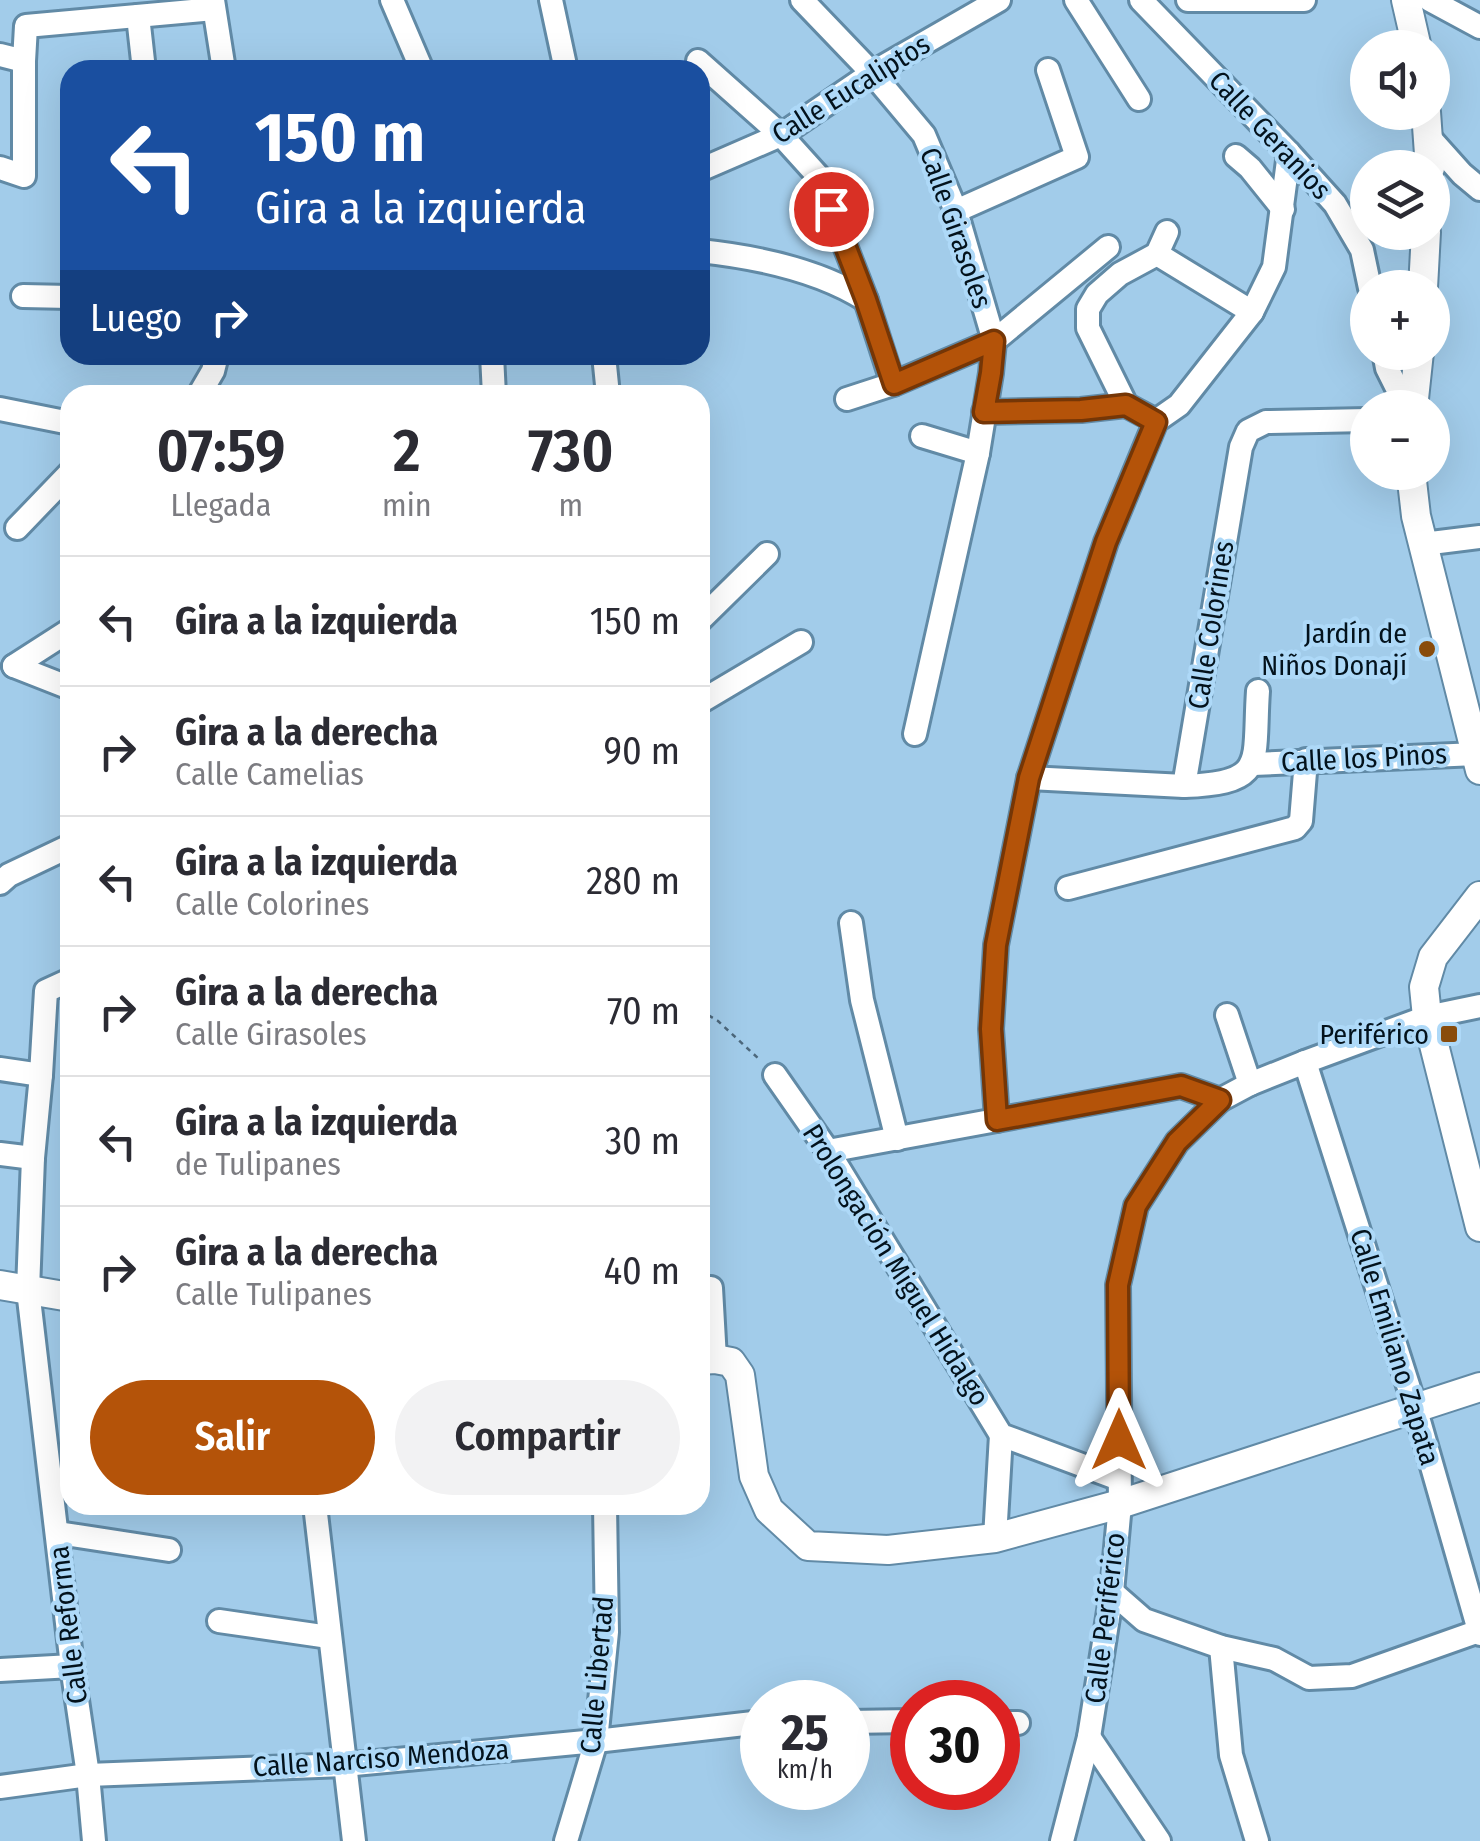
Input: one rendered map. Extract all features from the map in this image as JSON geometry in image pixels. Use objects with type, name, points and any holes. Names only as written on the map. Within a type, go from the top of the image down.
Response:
[{"type":"main road","points":[[1406,0],[1414,30]]},
{"type":"main road","points":[[1413,490],[1416,516],[1478,762]]},
{"type":"main road","points":[[1480,896],[1433,958],[1424,988],[1427,1017],[1480,1227]]},
{"type":"main road","points":[[14,1288],[60,1295]]},
{"type":"main road","points":[[710,1360],[731,1362],[740,1375],[754,1476],[768,1510],[808,1546],[888,1550],[995,1538],[1120,1492],[1480,1387]]},
{"type":"street","points":[[392,0],[418,60]]},
{"type":"street","points":[[550,0],[564,60]]},
{"type":"street","name":"Calle Girasoles","points":[[802,0],[924,135],[956,212],[994,341],[978,453],[914,734]]},
{"type":"street","name":"Calle Eucaliptos","points":[[710,166],[782,135],[872,73],[998,0]]},
{"type":"street","points":[[1076,0],[1139,99]]},
{"type":"street","points":[[1148,8],[1186,0],[1304,0]]},
{"type":"street","points":[[1430,0],[1480,28]]},
{"type":"street","points":[[0,168],[24,176],[26,26],[213,5],[222,60]]},
{"type":"street","name":"Calle Geranios","points":[[1148,8],[1334,204],[1362,250],[1366,270]]},
{"type":"street","points":[[138,16],[143,60]]},
{"type":"street","points":[[0,55],[24,61]]},
{"type":"street","points":[[710,72],[782,135],[818,176],[894,384]]},
{"type":"street","points":[[956,212],[1078,156],[1050,76]]},
{"type":"street","points":[[1431,130],[1462,174],[1480,189]]},
{"type":"street","points":[[997,1120],[991,1029],[996,945],[1029,778],[1106,542],[1156,422],[1179,405],[1252,312],[1274,267],[1289,153]]},
{"type":"street","points":[[1236,156],[1283,209]]},
{"type":"street","points":[[1156,422],[1126,405],[1088,328],[1088,310],[1097,294],[1162,243],[1252,312]]},
{"type":"street","points":[[847,400],[994,341],[1108,246]]},
{"type":"street","points":[[710,253],[808,274],[843,285],[866,300]]},
{"type":"street","points":[[23,296],[60,297]]},
{"type":"street","points":[[984,412],[1126,405]]},
{"type":"street","points":[[0,409],[60,421]]},
{"type":"street","name":"Calle Colorines","points":[[1184,786],[1241,447],[1248,431],[1266,422],[1350,420]]},
{"type":"street","points":[[922,436],[978,453]]},
{"type":"street","points":[[17,528],[60,483]]},
{"type":"street","points":[[1424,544],[1480,537]]},
{"type":"street","points":[[710,610],[767,554]]},
{"type":"street","points":[[60,636],[14,666],[60,684]]},
{"type":"street","points":[[710,696],[801,642]]},
{"type":"street","name":"Calle los Pinos","points":[[1184,786],[1219,784],[1244,776],[1253,764],[1258,691]]},
{"type":"street","points":[[1068,888],[1295,828],[1300,821],[1306,760]]},
{"type":"street","name":"Calle los Pinos","points":[[1253,764],[1306,760],[1478,762]]},
{"type":"street","points":[[1029,778],[1184,786]]},
{"type":"street","points":[[0,883],[8,875],[60,851]]},
{"type":"street","points":[[852,923],[862,1000],[897,1139]]},
{"type":"street","name":"Calle Reforma","points":[[60,984],[46,990],[32,1158],[32,1222],[14,1288],[58,1533],[94,1841]]},
{"type":"street","name":"Calle Periférico","points":[[1062,1841],[1089,1737],[1112,1592],[1120,1492],[1118,1285],[1136,1206],[1177,1142],[1220,1100],[1250,1084],[1427,1017],[1480,1006]]},
{"type":"street","points":[[1227,1015],[1250,1084]]},
{"type":"street","name":"Calle Emiliano Zapata","points":[[1305,1062],[1415,1407],[1480,1632]]},
{"type":"street","points":[[0,1070],[41,1075]]},
{"type":"street","name":"Prolongación Miguel Hidalgo","points":[[775,1075],[828,1152],[1001,1434],[1120,1492]]},
{"type":"street","points":[[828,1152],[1181,1086],[1220,1100]]},
{"type":"street","points":[[0,1154],[32,1158]]},
{"type":"street","points":[[995,1538],[1001,1434]]},
{"type":"street","points":[[316,1515],[354,1841]]},
{"type":"street","name":"Calle Libertad","points":[[566,1841],[596,1741],[606,1632],[605,1515]]},
{"type":"street","points":[[58,1533],[169,1550]]},
{"type":"street","points":[[1112,1592],[1144,1620],[1221,1647],[1274,1660],[1309,1678],[1352,1676],[1480,1632]]},
{"type":"street","points":[[219,1621],[329,1636]]},
{"type":"street","points":[[1221,1647],[1231,1755],[1257,1841]]},
{"type":"street","points":[[0,1670],[72,1666]]},
{"type":"street","name":"Calle Narciso Mendoza","points":[[0,1787],[88,1775],[344,1765],[740,1725]]},
{"type":"street","points":[[1089,1737],[1159,1841]]},
{"type":"path","points":[[710,1016],[775,1075]]},
{"type":"place","name":"Jardín de Niños Donají","points":[[1427,649]]},
{"type":"place","name":"Periférico","points":[[1449,1034]]},
{"type":"route","points":[[831,209],[894,384],[994,341],[984,412],[1126,405],[1156,422],[1106,542],[1029,778],[996,945],[991,1029],[997,1120],[1181,1086],[1220,1100],[1177,1142],[1136,1206],[1118,1285],[1119,1440]]}]
